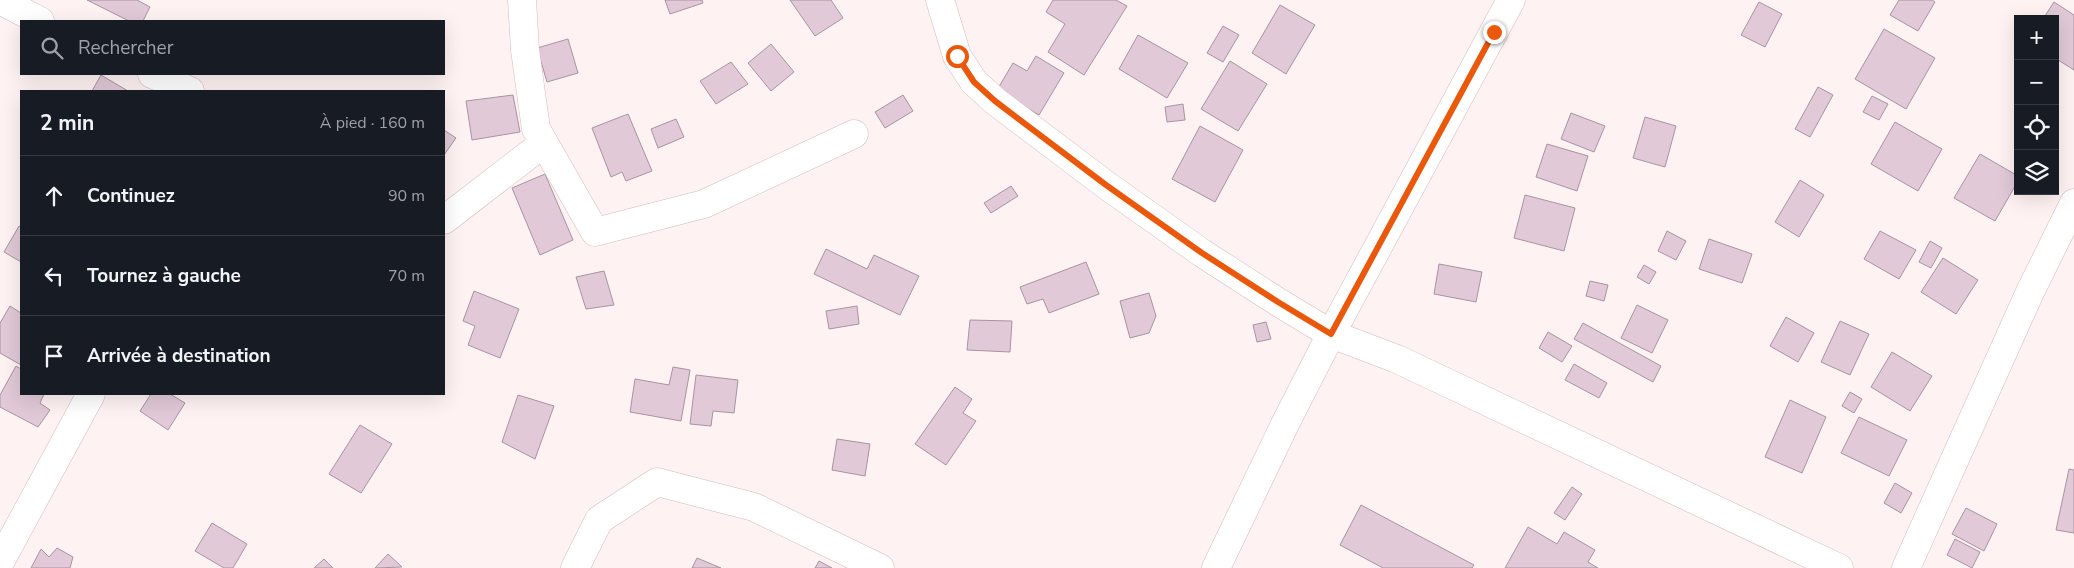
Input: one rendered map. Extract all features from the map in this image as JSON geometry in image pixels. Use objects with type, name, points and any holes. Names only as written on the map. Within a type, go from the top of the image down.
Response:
[{"type":"street","points":[[0,0],[38,20]]},
{"type":"street","points":[[522,0],[525,50],[536,129],[594,232],[704,204],[854,134]]},
{"type":"street","points":[[940,0],[957,56],[974,82],[995,101],[1106,185],[1202,253],[1278,302],[1331,334],[1397,360],[1839,568]]},
{"type":"street","points":[[1216,568],[1286,422],[1331,334],[1511,0]]},
{"type":"street","points":[[154,75],[188,90]]},
{"type":"street","points":[[445,219],[544,143]]},
{"type":"street","points":[[1906,568],[2030,292],[2074,202]]},
{"type":"street","points":[[0,562],[90,395]]},
{"type":"street","points":[[575,568],[599,520],[657,482],[754,507],[880,568]]},
{"type":"building","points":[[87,0],[137,0],[150,7],[144,20],[127,20]]},
{"type":"building","points":[[665,0],[702,0],[703,3],[670,14]]},
{"type":"building","points":[[790,0],[831,0],[843,18],[815,36]]},
{"type":"building","points":[[1053,0],[1116,0],[1127,6],[1084,75],[1048,52],[1065,24],[1046,12]]},
{"type":"building","points":[[1899,0],[1932,0],[1935,2],[1918,31],[1890,15]]},
{"type":"building","points":[[1759,2],[1782,14],[1765,47],[1741,35]]},
{"type":"building","points":[[2054,2],[2074,15],[2074,70],[2059,61],[2059,15],[2046,15]]},
{"type":"building","points":[[1280,5],[1315,25],[1286,74],[1252,53]]},
{"type":"building","points":[[1223,26],[1239,35],[1223,62],[1207,53]]},
{"type":"building","points":[[1884,29],[1935,58],[1906,109],[1855,79]]},
{"type":"building","points":[[1138,35],[1188,63],[1167,98],[1119,69]]},
{"type":"building","points":[[568,39],[578,73],[547,82],[537,48]]},
{"type":"building","points":[[771,44],[794,72],[771,91],[748,63]]},
{"type":"building","points":[[1036,56],[1064,73],[1039,115],[997,90],[1013,63],[1027,71]]},
{"type":"building","points":[[1230,61],[1267,84],[1238,131],[1201,109]]},
{"type":"building","points":[[731,62],[748,84],[716,104],[700,81]]},
{"type":"building","points":[[101,75],[126,90],[93,90]]},
{"type":"building","points":[[1818,87],[1833,95],[1810,137],[1795,129]]},
{"type":"building","points":[[513,95],[520,132],[472,140],[466,101]]},
{"type":"building","points":[[903,95],[913,111],[885,128],[875,112]]},
{"type":"building","points":[[1872,96],[1888,104],[1879,120],[1863,112]]},
{"type":"building","points":[[1183,104],[1185,120],[1167,122],[1165,107]]},
{"type":"building","points":[[1571,113],[1605,126],[1594,152],[1561,139]]},
{"type":"building","points":[[628,114],[652,171],[626,181],[622,172],[611,177],[592,128]]},
{"type":"building","points":[[1645,117],[1676,126],[1665,167],[1633,158]]},
{"type":"building","points":[[676,119],[684,137],[658,148],[651,129]]},
{"type":"building","points":[[1895,122],[1942,149],[1918,191],[1871,164]]},
{"type":"building","points":[[1200,126],[1243,150],[1215,202],[1172,179]]},
{"type":"building","points":[[445,131],[456,138],[445,154]]},
{"type":"building","points":[[1547,144],[1588,156],[1577,191],[1536,177]]},
{"type":"building","points":[[1980,154],[2014,174],[2014,188],[1995,221],[1954,198]]},
{"type":"building","points":[[545,174],[573,240],[540,255],[512,188]]},
{"type":"building","points":[[1800,180],[1824,195],[1799,237],[1775,222]]},
{"type":"building","points":[[1011,186],[1018,196],[991,213],[984,203]]},
{"type":"building","points":[[1525,195],[1575,208],[1564,251],[1514,238]]},
{"type":"building","points":[[19,226],[20,226],[20,261],[4,252]]},
{"type":"building","points":[[1667,231],[1686,241],[1676,260],[1658,251]]},
{"type":"building","points":[[1880,231],[1916,250],[1899,279],[1864,259]]},
{"type":"building","points":[[1709,239],[1752,254],[1742,283],[1699,269]]},
{"type":"building","points":[[1930,241],[1942,248],[1931,268],[1919,262]]},
{"type":"building","points":[[826,249],[867,269],[874,255],[919,276],[900,315],[814,274]]},
{"type":"building","points":[[1943,258],[1978,280],[1956,314],[1921,292]]},
{"type":"building","points":[[1086,262],[1099,294],[1049,313],[1043,299],[1027,304],[1020,287]]},
{"type":"building","points":[[1439,264],[1482,272],[1476,302],[1434,294]]},
{"type":"building","points":[[1644,265],[1656,272],[1649,284],[1637,277]]},
{"type":"building","points":[[604,271],[614,305],[586,309],[576,277]]},
{"type":"building","points":[[1590,281],[1608,285],[1604,301],[1586,296]]},
{"type":"building","points":[[474,291],[519,309],[500,358],[468,345],[475,326],[463,321]]},
{"type":"building","points":[[1149,293],[1156,316],[1149,333],[1130,338],[1120,301]]},
{"type":"building","points":[[1637,305],[1668,320],[1652,353],[1621,338]]},
{"type":"building","points":[[10,306],[20,312],[20,364],[0,353],[0,323]]},
{"type":"building","points":[[857,306],[859,324],[829,329],[826,311]]},
{"type":"building","points":[[1786,317],[1814,333],[1798,362],[1770,346]]},
{"type":"building","points":[[970,320],[1012,321],[1010,352],[967,350]]},
{"type":"building","points":[[1840,321],[1869,334],[1850,375],[1821,362]]},
{"type":"building","points":[[1266,322],[1271,339],[1257,342],[1253,325]]},
{"type":"building","points":[[1583,323],[1661,366],[1653,382],[1574,339]]},
{"type":"building","points":[[1548,332],[1572,346],[1562,362],[1539,348]]},
{"type":"building","points":[[1892,352],[1932,376],[1910,411],[1871,387]]},
{"type":"building","points":[[1574,364],[1607,383],[1599,398],[1565,380]]},
{"type":"building","points":[[16,366],[20,368],[20,395],[44,395],[40,403],[50,410],[38,427],[0,407],[0,395]]},
{"type":"building","points":[[673,367],[690,370],[681,421],[630,412],[635,379],[669,385]]},
{"type":"building","points":[[696,375],[738,380],[734,413],[713,411],[711,426],[690,424]]},
{"type":"building","points":[[955,387],[972,399],[963,413],[976,421],[946,465],[915,444]]},
{"type":"building","points":[[1850,392],[1862,399],[1854,413],[1842,406]]},
{"type":"building","points":[[150,395],[172,395],[185,403],[168,430],[140,411]]},
{"type":"building","points":[[518,395],[554,406],[535,459],[502,442]]},
{"type":"building","points":[[1790,400],[1826,417],[1802,473],[1765,457]]},
{"type":"building","points":[[1859,417],[1907,440],[1889,476],[1841,453]]},
{"type":"building","points":[[360,425],[392,444],[361,493],[329,474]]},
{"type":"building","points":[[837,439],[870,444],[865,476],[832,470]]},
{"type":"building","points":[[2069,469],[2074,470],[2074,533],[2056,530]]},
{"type":"building","points":[[1895,483],[1912,493],[1901,513],[1884,503]]},
{"type":"building","points":[[1572,487],[1582,494],[1565,520],[1554,513]]},
{"type":"building","points":[[1361,505],[1474,565],[1472,568],[1383,568],[1340,545]]},
{"type":"building","points":[[1966,508],[1997,524],[1984,551],[1952,534]]},
{"type":"building","points":[[212,523],[247,544],[233,568],[224,568],[195,551]]},
{"type":"building","points":[[1528,527],[1557,544],[1564,532],[1595,550],[1588,562],[1598,568],[1505,568]]},
{"type":"building","points":[[1955,539],[1980,552],[1972,568],[1947,555]]},
{"type":"building","points":[[57,548],[73,557],[70,568],[31,568],[41,549],[49,557]]},
{"type":"building","points":[[388,554],[402,567],[375,568]]},
{"type":"building","points":[[697,558],[721,568],[692,568]]},
{"type":"building","points":[[324,559],[333,568],[314,568]]},
{"type":"building","points":[[819,561],[832,568],[815,568]]},
{"type":"route","points":[[957,56],[974,82],[995,101],[1106,185],[1202,253],[1331,334],[1494,32]]}]
